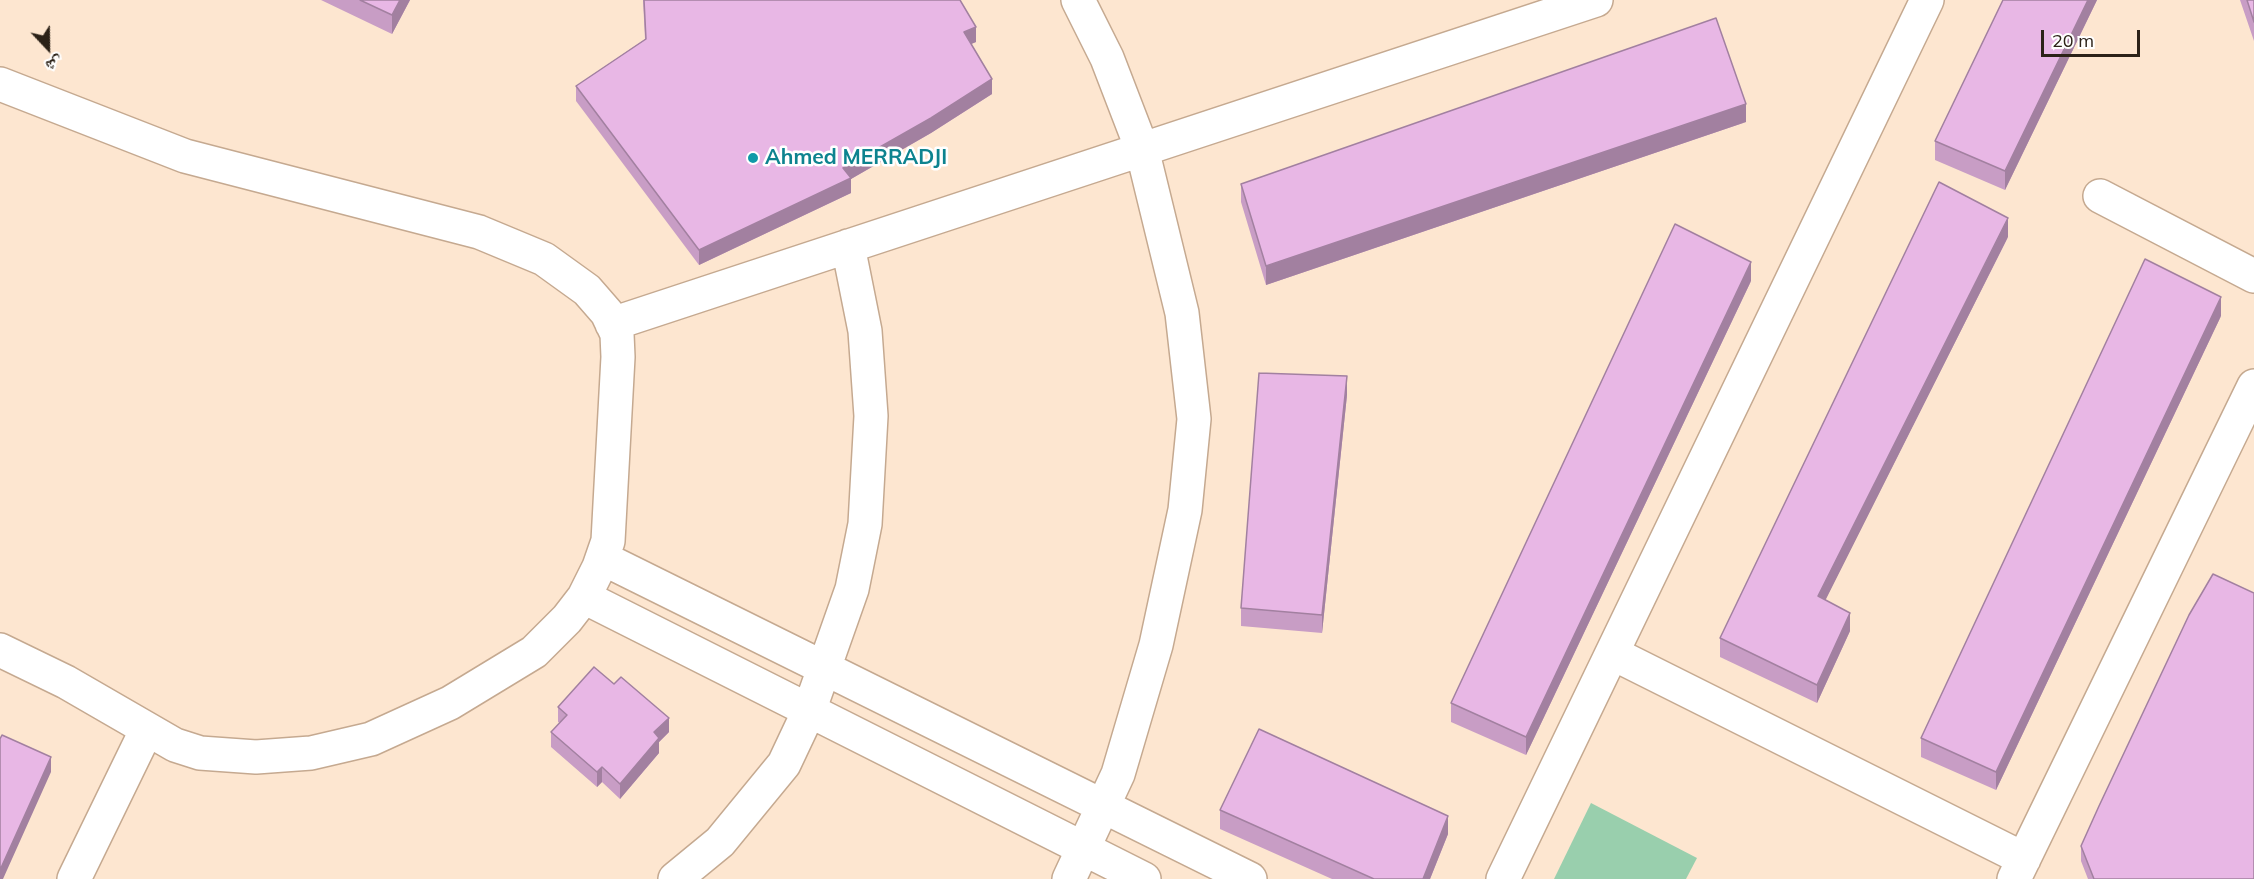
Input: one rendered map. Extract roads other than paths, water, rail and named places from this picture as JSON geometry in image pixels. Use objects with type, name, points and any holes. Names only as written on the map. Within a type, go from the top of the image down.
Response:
[{"type":"street","points":[[1069,879],[1118,774],[1156,645],[1185,510],[1194,419],[1182,313],[1142,149],[1107,58],[1078,0]]},
{"type":"street","points":[[612,324],[1596,0]]},
{"type":"street","points":[[1503,879],[1927,0]]},
{"type":"street","points":[[0,84],[184,156],[479,232],[544,260],[587,290],[607,313],[617,334],[618,357],[608,541],[584,597],[567,619],[534,652],[450,703],[371,739],[310,753],[256,758],[200,753],[175,745],[66,682],[0,650]]},
{"type":"street","points":[[2100,196],[2254,276]]},
{"type":"street","points":[[675,879],[720,842],[784,764],[809,711],[852,589],[865,524],[871,416],[865,331],[848,246]]},
{"type":"street","points":[[1612,653],[2019,869],[2254,386]]},
{"type":"street","points":[[602,558],[1250,879]]},
{"type":"street","points":[[584,597],[1144,879]]},
{"type":"street","points":[[74,879],[147,729]]},
{"type":"place","name":"Ahmed MERRADJI","points":[[753,158]]}]
